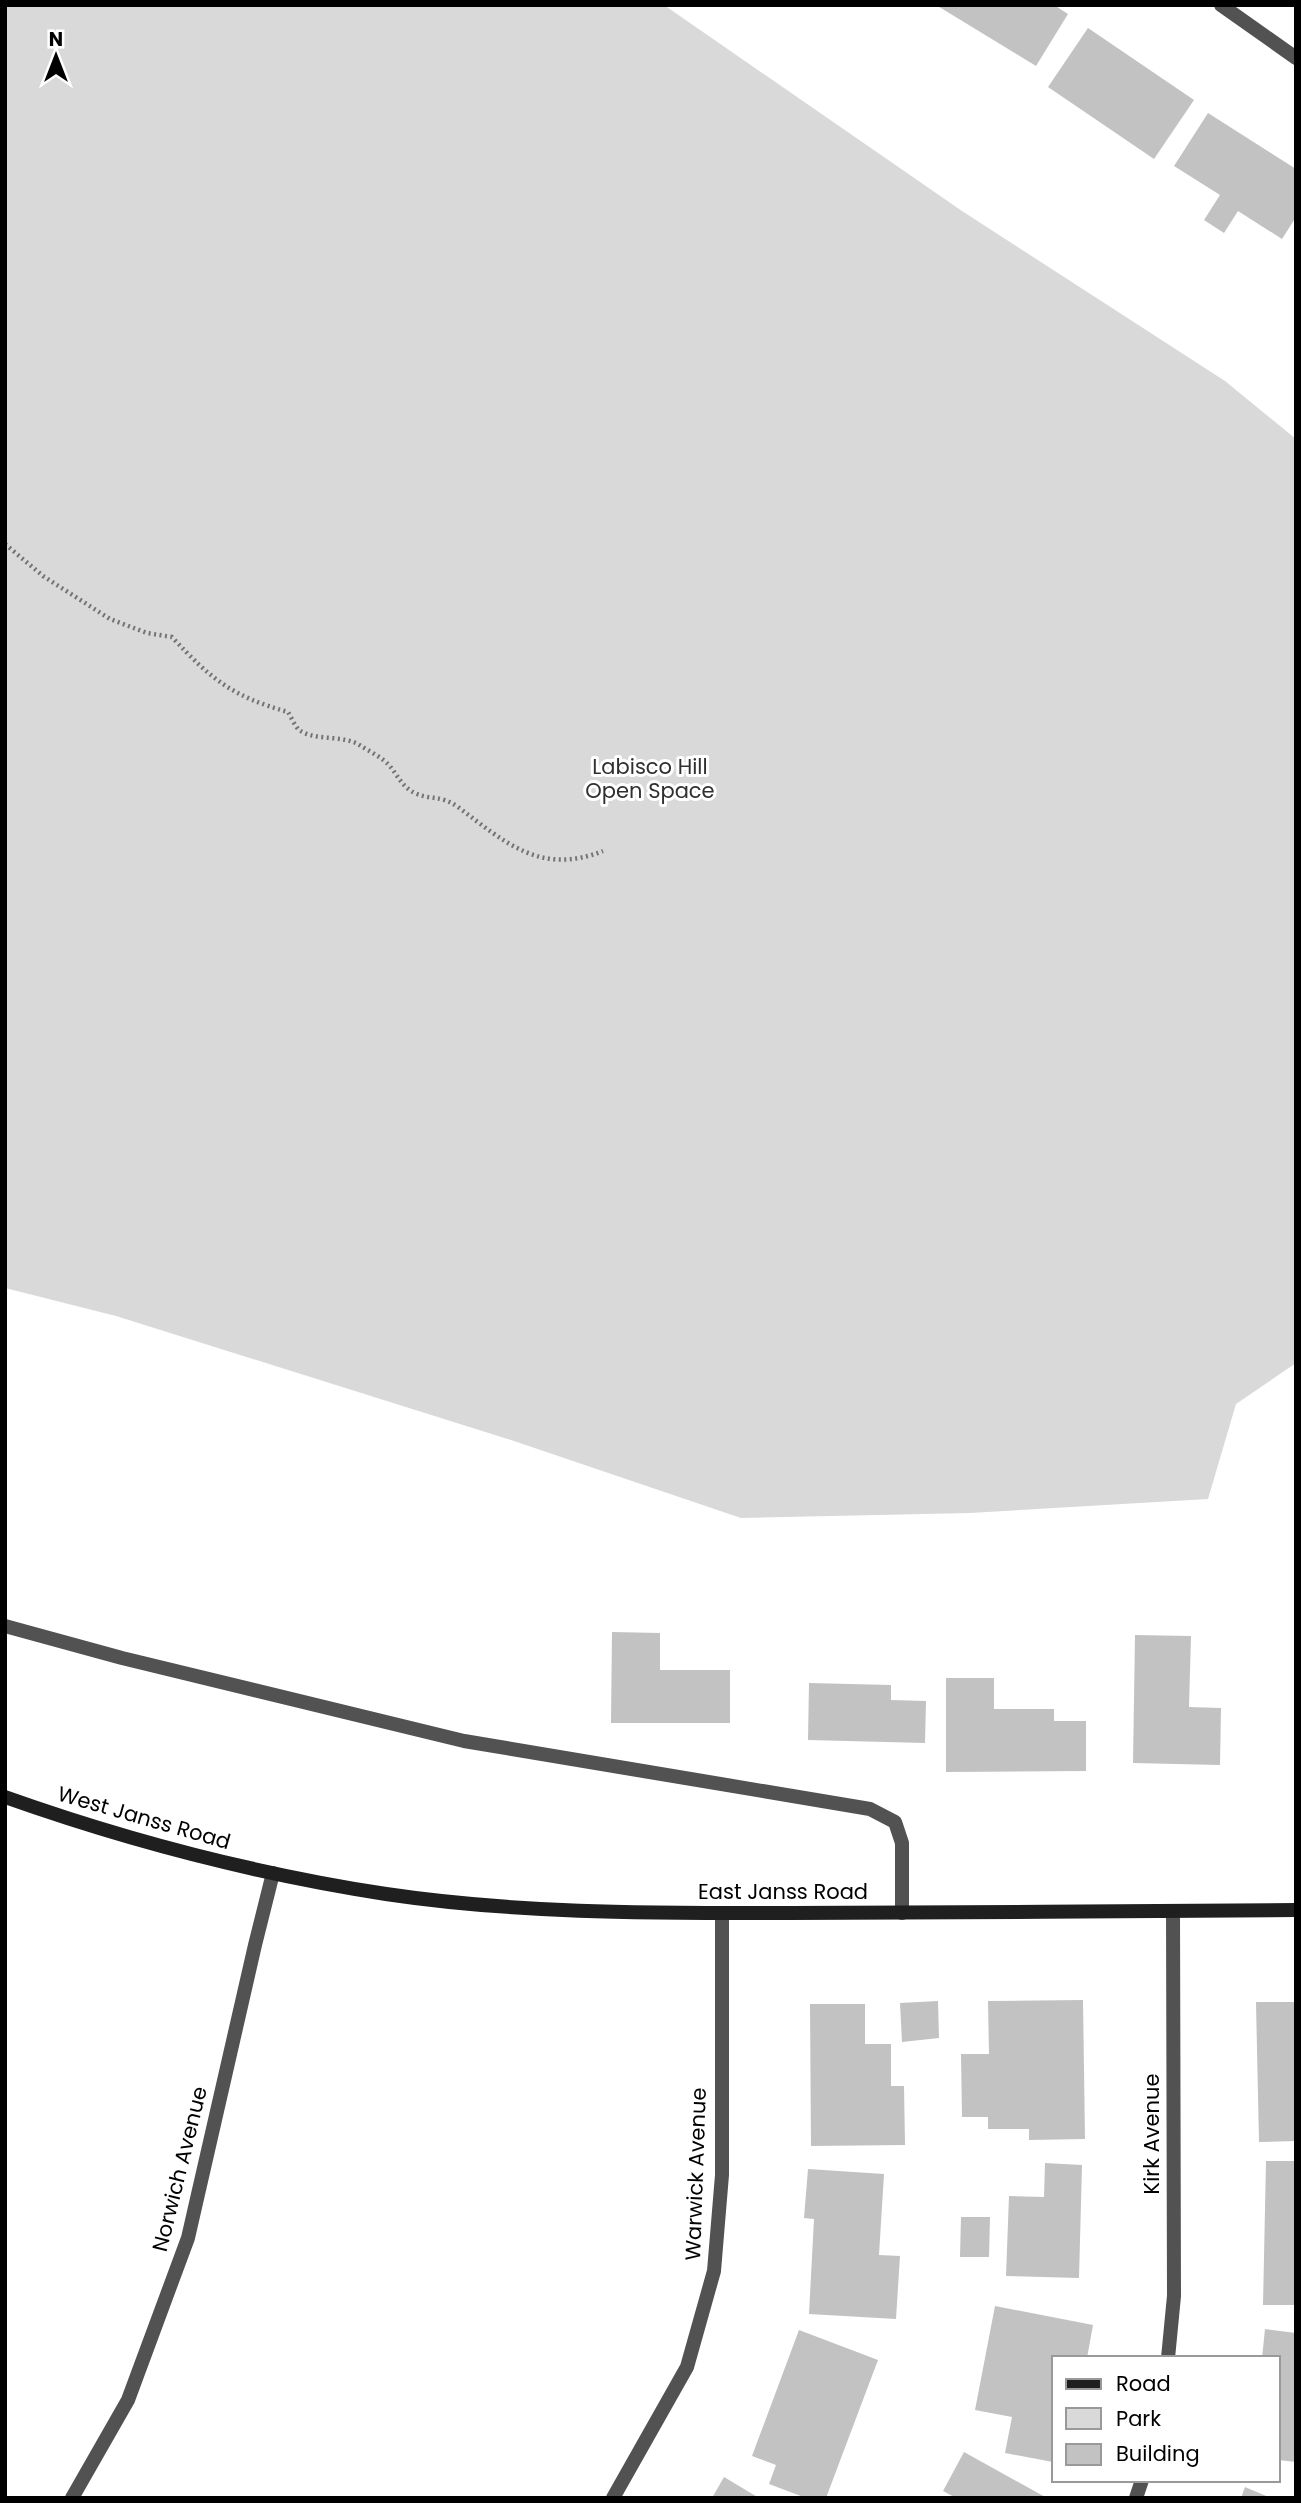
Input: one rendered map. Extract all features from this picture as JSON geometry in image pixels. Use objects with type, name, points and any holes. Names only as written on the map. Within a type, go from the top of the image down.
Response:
[{"type":"main road","name":"West Janss Road","points":[[5,1797],[163,1848],[273,1873]]},
{"type":"main road","name":"East Janss Road","points":[[273,1873],[386,1894],[494,1906],[590,1911],[902,1913],[1296,1910]]},
{"type":"street","points":[[1222,5],[1296,58]]},
{"type":"street","points":[[5,1626],[122,1658],[464,1741],[870,1809],[895,1822],[902,1843],[902,1913]]},
{"type":"street","name":"Norwich Avenue","points":[[72,2498],[128,2400],[188,2238],[251,1958],[273,1873]]},
{"type":"street","name":"Kirk Avenue","points":[[1168,2356],[1174,2296],[1173,1911]]},
{"type":"street","name":"Warwick Avenue","points":[[613,2498],[687,2367],[714,2271],[722,2175],[722,1913]]},
{"type":"path","points":[[5,544],[43,576],[110,619],[147,634],[172,637],[198,665],[233,692],[255,703],[288,712],[298,729],[359,744],[388,764],[398,781],[418,794],[438,796],[456,806],[497,837],[519,849],[556,861],[581,858],[603,851]]},
{"type":"green space","name":"Labisco Hill Open Space","points":[[5,5],[664,5],[962,211],[1225,381],[1296,439],[1296,1363],[1236,1404],[1208,1499],[970,1513],[741,1518],[511,1440],[116,1316],[5,1288]]},
{"type":"building","points":[[936,5],[1054,5],[1068,14],[1036,66]]},
{"type":"building","points":[[1088,28],[1194,100],[1154,159],[1048,87]]},
{"type":"building","points":[[1208,113],[1296,169],[1296,217],[1282,239],[1238,211],[1224,233],[1204,220],[1220,195],[1174,166]]},
{"type":"building","points":[[612,1632],[660,1633],[660,1670],[730,1670],[730,1723],[611,1723]]},
{"type":"building","points":[[1135,1635],[1191,1636],[1189,1707],[1221,1708],[1220,1765],[1133,1763]]},
{"type":"building","points":[[946,1678],[994,1678],[994,1709],[1054,1709],[1054,1721],[1086,1721],[1086,1771],[946,1772]]},
{"type":"building","points":[[809,1683],[891,1685],[891,1700],[926,1701],[925,1743],[808,1740]]},
{"type":"building","points":[[1083,2000],[1085,2139],[1029,2140],[1029,2129],[988,2129],[988,2117],[962,2117],[961,2054],[989,2054],[988,2001]]},
{"type":"building","points":[[938,2001],[939,2038],[902,2042],[900,2003]]},
{"type":"building","points":[[1256,2002],[1296,2002],[1296,2141],[1259,2142]]},
{"type":"building","points":[[810,2004],[865,2004],[865,2044],[891,2044],[891,2086],[904,2086],[905,2145],[811,2146]]},
{"type":"building","points":[[1266,2161],[1296,2161],[1296,2305],[1263,2305]]},
{"type":"building","points":[[1045,2163],[1082,2165],[1079,2278],[1006,2276],[1009,2196],[1044,2197]]},
{"type":"building","points":[[808,2169],[884,2174],[879,2255],[900,2256],[896,2319],[809,2314],[814,2219],[804,2218]]},
{"type":"building","points":[[961,2217],[990,2217],[989,2257],[960,2257]]},
{"type":"building","points":[[995,2306],[1093,2325],[1087,2356],[1052,2356],[1052,2462],[1005,2453],[1012,2417],[975,2410]]},
{"type":"building","points":[[1265,2329],[1296,2333],[1296,2462],[1280,2460],[1280,2356],[1262,2356]]},
{"type":"building","points":[[799,2330],[878,2360],[826,2498],[806,2498],[769,2484],[776,2465],[752,2456]]},
{"type":"building","points":[[964,2452],[1047,2498],[956,2498],[943,2491]]},
{"type":"building","points":[[724,2477],[759,2498],[712,2498]]},
{"type":"building","points":[[1245,2487],[1271,2498],[1241,2498]]}]
